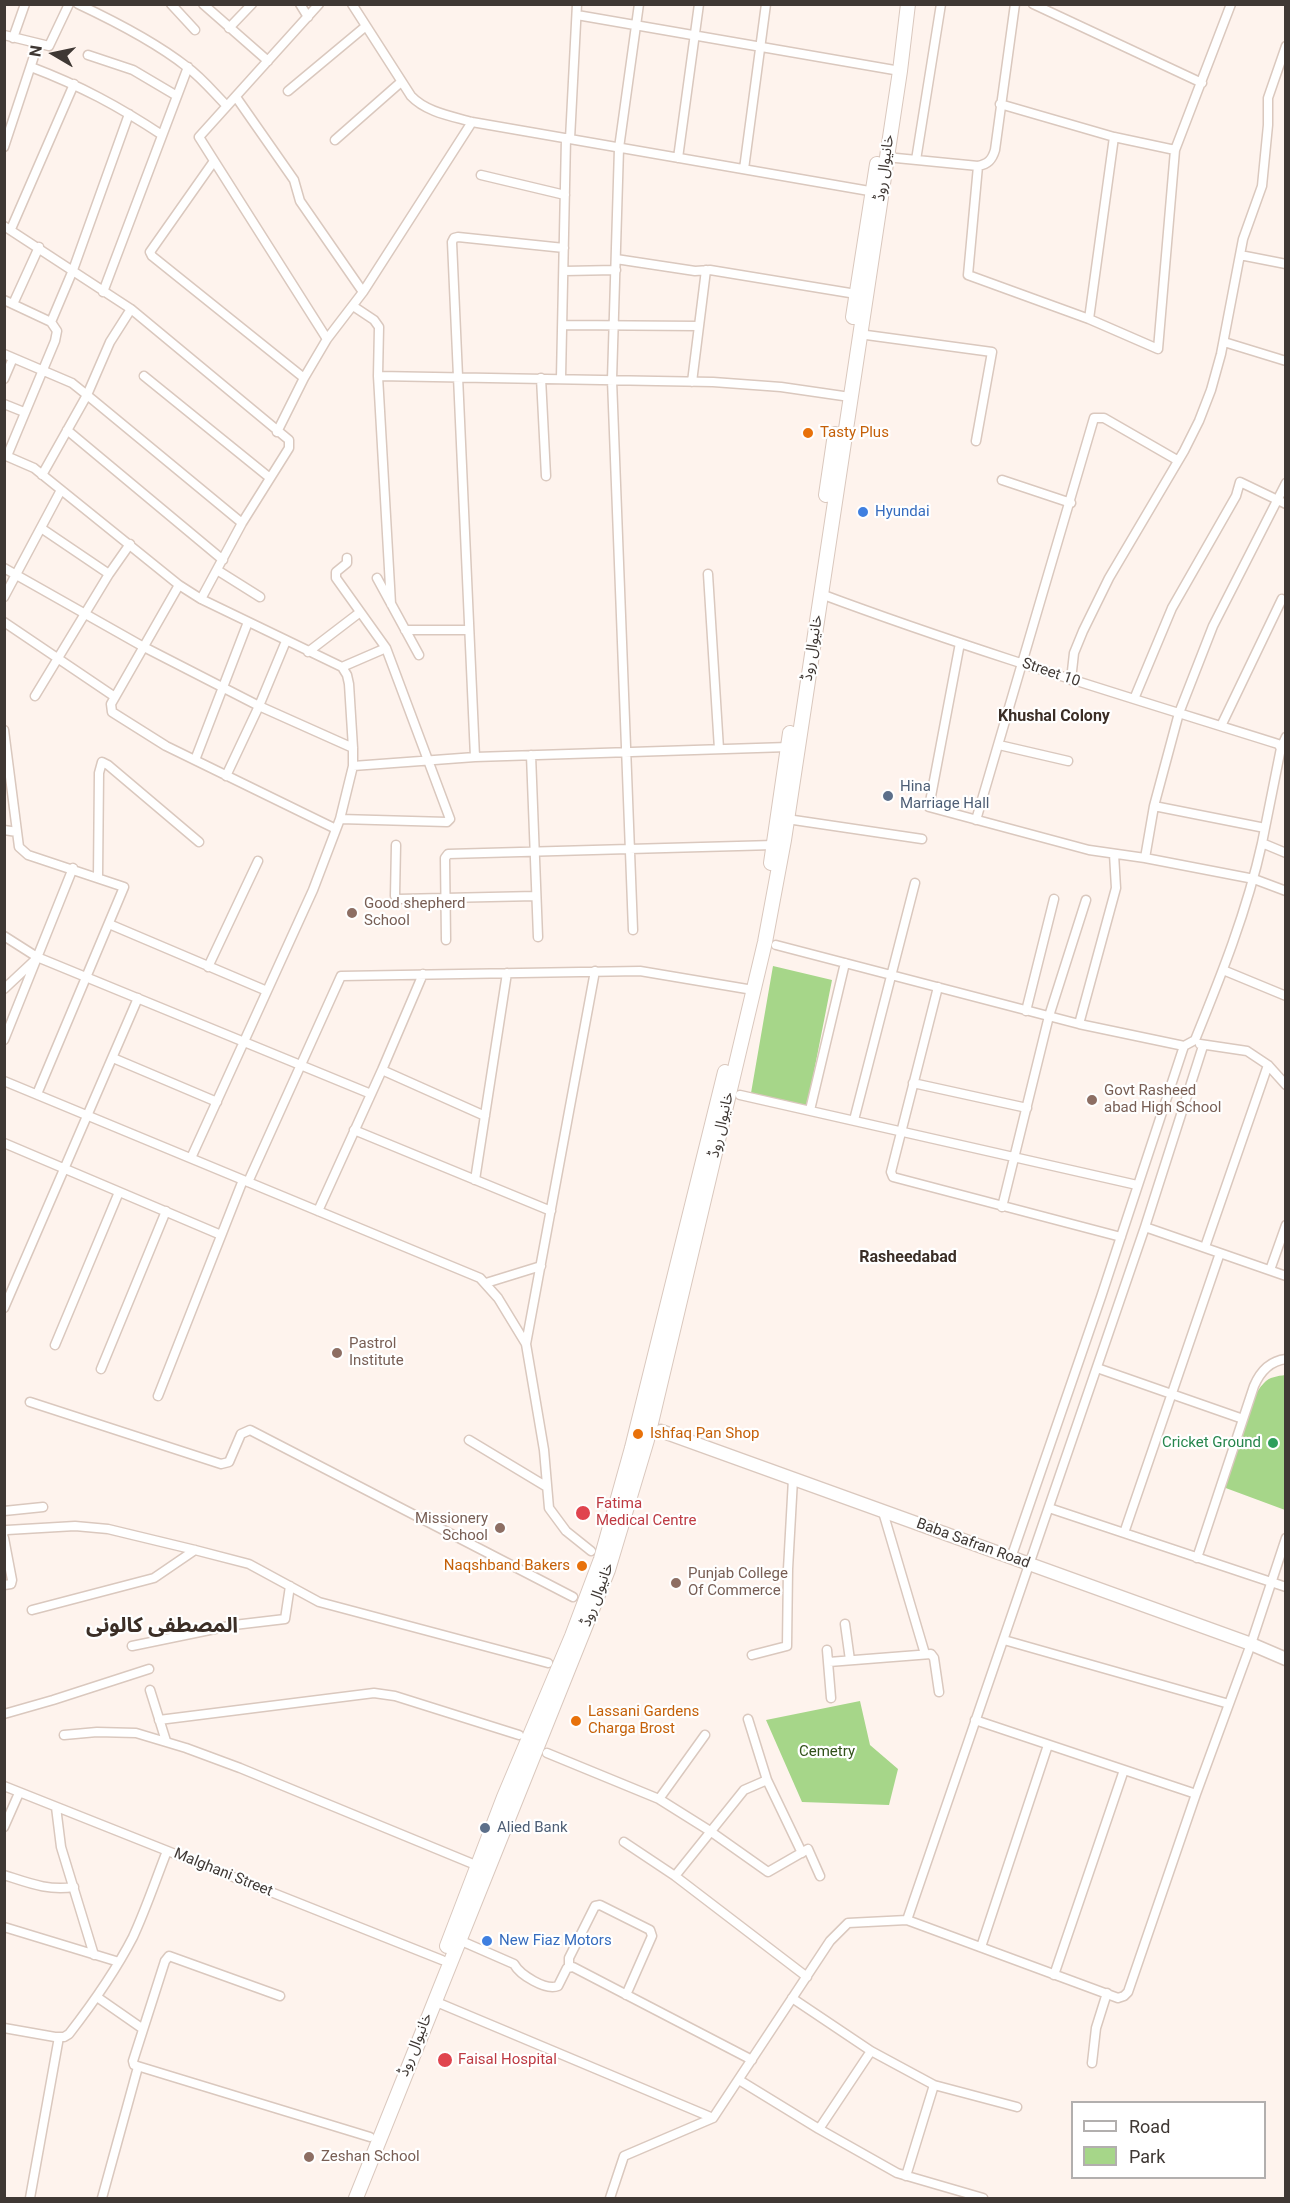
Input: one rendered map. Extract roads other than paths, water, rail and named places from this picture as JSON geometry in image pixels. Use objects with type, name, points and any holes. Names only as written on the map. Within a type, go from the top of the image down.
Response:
[{"type":"main road","name":"خانیوال روڈ","points":[[356,2199],[604,1580],[647,1440],[761,960],[787,819],[821,594],[856,294],[886,156],[896,70],[899,4]]},
{"type":"main road","name":"خانیوال روڈ","points":[[347,2199],[504,1797],[572,1636],[604,1548],[632,1448],[747,989],[774,845],[845,396],[859,334],[877,193],[908,4]]},
{"type":"main road","name":"Baba Safran Road","points":[[660,1431],[1251,1644],[1286,1659]]},
{"type":"street","points":[[25,4],[8,36],[49,46],[69,4]]},
{"type":"street","points":[[78,4],[188,67],[227,106]]},
{"type":"street","points":[[171,4],[195,30]]},
{"type":"street","points":[[203,4],[268,61]]},
{"type":"street","points":[[229,28],[252,4]]},
{"type":"street","points":[[300,4],[308,17]]},
{"type":"street","points":[[319,4],[199,137],[327,339]]},
{"type":"street","points":[[352,4],[401,82],[411,96],[423,106],[472,122],[877,193]]},
{"type":"street","points":[[561,378],[565,195],[577,4]]},
{"type":"street","points":[[633,930],[612,380],[619,148],[639,4]]},
{"type":"street","points":[[678,158],[699,4]]},
{"type":"street","points":[[744,170],[766,4]]},
{"type":"street","points":[[916,160],[940,4]]},
{"type":"street","points":[[886,156],[978,166],[985,165],[992,160],[1015,4]]},
{"type":"street","points":[[1033,4],[1202,83]]},
{"type":"street","points":[[978,166],[968,275],[1089,319],[1158,349],[1175,150],[1231,4]]},
{"type":"street","points":[[577,15],[896,70]]},
{"type":"street","points":[[288,91],[366,26]]},
{"type":"street","points":[[4,147],[38,44]]},
{"type":"street","points":[[1071,680],[1074,653],[1083,631],[1109,578],[1199,421],[1211,390],[1224,342],[1243,239],[1262,186],[1269,125],[1268,99],[1285,47]]},
{"type":"street","points":[[88,54],[127,67],[177,96]]},
{"type":"street","points":[[31,67],[74,84],[162,135]]},
{"type":"street","points":[[103,292],[188,67]]},
{"type":"street","points":[[335,140],[401,82]]},
{"type":"street","points":[[74,84],[8,228],[131,309],[289,440],[290,444],[242,523],[201,599]]},
{"type":"street","points":[[236,97],[294,180],[300,201],[363,292]]},
{"type":"street","points":[[1000,104],[1114,137],[1175,150]]},
{"type":"street","points":[[51,322],[73,270],[129,114]]},
{"type":"street","points":[[277,432],[327,339],[363,292],[472,122]]},
{"type":"street","points":[[1089,319],[1114,137]]},
{"type":"street","points":[[214,161],[150,252],[152,256],[304,378]]},
{"type":"street","points":[[481,175],[565,195]]},
{"type":"street","points":[[475,757],[452,248],[454,238],[564,248]]},
{"type":"street","points":[[39,247],[9,302],[51,322],[57,331],[55,341],[6,455],[34,468],[179,585],[201,599],[342,667],[349,684],[353,766],[340,819],[313,890],[192,1158]]},
{"type":"street","points":[[1240,255],[1286,264]]},
{"type":"street","points":[[616,259],[695,271],[706,270],[856,294]]},
{"type":"street","points":[[564,271],[616,270]]},
{"type":"street","points":[[692,382],[706,270]]},
{"type":"street","points":[[353,306],[374,320],[380,327],[378,376],[392,604]]},
{"type":"street","points":[[42,475],[87,395],[110,342],[131,309]]},
{"type":"street","points":[[563,325],[699,326]]},
{"type":"street","points":[[859,334],[992,352],[976,441]]},
{"type":"street","points":[[1224,342],[1286,361]]},
{"type":"street","points":[[4,379],[9,356],[72,383],[242,523]]},
{"type":"street","points":[[144,376],[270,478]]},
{"type":"street","points":[[378,376],[692,382],[781,387],[845,396]]},
{"type":"street","points":[[541,378],[546,476]]},
{"type":"street","points":[[4,404],[24,412]]},
{"type":"street","points":[[976,820],[1021,662],[1071,503],[1094,418],[1104,418],[1178,460]]},
{"type":"street","points":[[68,430],[223,560]]},
{"type":"street","points":[[1002,480],[1071,503]]},
{"type":"street","points":[[1134,699],[1172,608],[1236,496],[1240,482],[1281,502]]},
{"type":"street","points":[[1145,858],[1154,806],[1179,713],[1213,626],[1281,502],[1286,483]]},
{"type":"street","points":[[4,597],[61,490]]},
{"type":"street","points":[[41,528],[109,574]]},
{"type":"street","points":[[36,696],[57,657],[130,544]]},
{"type":"street","points":[[340,819],[448,821],[450,819],[386,648],[336,578],[336,572],[347,563],[347,558]]},
{"type":"street","points":[[4,568],[142,646],[259,706],[353,748]]},
{"type":"street","points":[[217,570],[260,597]]},
{"type":"street","points":[[708,574],[719,750]]},
{"type":"street","points":[[377,578],[419,655]]},
{"type":"street","points":[[179,585],[142,646],[110,709],[166,746],[336,829]]},
{"type":"street","name":"Street 10","points":[[821,594],[1071,680],[1278,744],[1281,748]]},
{"type":"street","points":[[1221,726],[1284,598]]},
{"type":"street","points":[[308,652],[359,613]]},
{"type":"street","points":[[4,622],[115,697]]},
{"type":"street","points":[[195,760],[248,622]]},
{"type":"street","points":[[405,630],[469,630]]},
{"type":"street","points":[[226,776],[286,641]]},
{"type":"street","points":[[960,643],[929,807],[1089,850],[1145,858],[1254,879],[1286,891]]},
{"type":"street","points":[[342,667],[386,648]]},
{"type":"street","points":[[4,729],[19,847],[22,851],[124,887],[37,1094]]},
{"type":"street","points":[[776,945],[1026,1011],[1184,1046],[1195,1040],[1223,970],[1254,879],[1281,748],[1286,737]]},
{"type":"street","points":[[999,745],[1068,761]]},
{"type":"street","points":[[353,766],[475,757],[788,747]]},
{"type":"street","points":[[531,755],[538,937]]},
{"type":"street","points":[[98,877],[99,772],[102,762],[199,842]]},
{"type":"street","points":[[1154,806],[1265,828]]},
{"type":"street","points":[[787,819],[922,839]]},
{"type":"street","points":[[4,830],[17,832]]},
{"type":"street","points":[[1262,843],[1286,853]]},
{"type":"street","points":[[396,845],[397,898],[537,896]]},
{"type":"street","points":[[446,940],[446,855],[774,845]]},
{"type":"street","points":[[1079,1024],[1116,888],[1114,854]]},
{"type":"street","points":[[208,967],[258,861]]},
{"type":"street","points":[[4,1040],[8,1023],[73,868]]},
{"type":"street","points":[[854,1120],[915,883]]},
{"type":"street","points":[[1026,1011],[1054,899]]},
{"type":"street","points":[[1002,1207],[1049,1016],[1086,900]]},
{"type":"street","points":[[109,924],[267,991]]},
{"type":"street","points":[[4,936],[37,957],[371,1094]]},
{"type":"street","points":[[4,988],[37,957]]},
{"type":"street","points":[[810,1110],[845,963]]},
{"type":"street","points":[[1223,970],[1286,996]]},
{"type":"street","points":[[591,1551],[555,1518],[549,1508],[543,1450],[526,1344],[595,971]]},
{"type":"street","points":[[158,1396],[221,1235],[341,976],[640,971],[747,989]]},
{"type":"street","points":[[475,1180],[507,973]]},
{"type":"street","points":[[318,1211],[423,974]]},
{"type":"street","points":[[938,987],[891,1172],[893,1177],[1121,1236]]},
{"type":"street","points":[[4,1308],[138,998]]},
{"type":"street","points":[[1195,1040],[1203,1046],[1232,1047],[1247,1051],[1268,1065],[1286,1085]]},
{"type":"street","points":[[1011,1558],[1184,1046]]},
{"type":"street","points":[[907,1920],[1146,1227],[1203,1046]]},
{"type":"street","points":[[112,1058],[217,1102]]},
{"type":"street","points":[[1205,1247],[1268,1065]]},
{"type":"street","points":[[382,1070],[485,1116]]},
{"type":"street","points":[[4,1081],[480,1278],[498,1298],[526,1344]]},
{"type":"street","points":[[913,1083],[1027,1108]]},
{"type":"street","points":[[740,1095],[1137,1185]]},
{"type":"street","points":[[354,1130],[551,1211]]},
{"type":"street","points":[[4,1143],[221,1235]]},
{"type":"street","points":[[55,1345],[119,1192]]},
{"type":"street","points":[[101,1369],[166,1211]]},
{"type":"street","points":[[1270,1270],[1286,1225]]},
{"type":"street","points":[[1146,1227],[1286,1275]]},
{"type":"street","points":[[1124,1533],[1220,1253]]},
{"type":"street","points":[[486,1283],[541,1266]]},
{"type":"street","points":[[1197,1557],[1259,1375],[1266,1367],[1286,1359]]},
{"type":"street","points":[[1097,1368],[1243,1419]]},
{"type":"street","points":[[30,1402],[221,1464],[229,1462],[241,1434],[250,1430],[573,1597]]},
{"type":"street","points":[[469,1440],[547,1487]]},
{"type":"street","points":[[752,1655],[787,1646],[793,1479]]},
{"type":"street","points":[[4,1511],[43,1507]]},
{"type":"street","points":[[1048,1508],[1286,1587]]},
{"type":"street","points":[[883,1512],[925,1654]]},
{"type":"street","points":[[4,1532],[7,1530],[89,1527],[108,1529],[249,1564],[319,1602],[548,1663]]},
{"type":"street","points":[[4,1538],[12,1580],[11,1584],[4,1585]]},
{"type":"street","points":[[610,2199],[624,2156],[713,2118],[830,1941],[848,1923],[907,1920],[1118,1998],[1124,1996],[1128,1992],[1286,1538]]},
{"type":"street","points":[[32,1610],[154,1578],[195,1550]]},
{"type":"street","points":[[132,1646],[234,1625],[285,1619],[291,1586]]},
{"type":"street","points":[[845,1624],[850,1660]]},
{"type":"street","points":[[1004,1640],[1229,1704]]},
{"type":"street","points":[[827,1650],[831,1698]]},
{"type":"street","points":[[829,1662],[931,1654],[934,1658],[939,1692]]},
{"type":"street","points":[[4,1714],[149,1669]]},
{"type":"street","points":[[150,1690],[166,1741]]},
{"type":"street","points":[[159,1720],[374,1693],[395,1696],[519,1735]]},
{"type":"street","points":[[748,1719],[767,1780],[802,1853]]},
{"type":"street","points":[[975,1720],[1196,1794]]},
{"type":"street","points":[[64,1735],[97,1732],[136,1733],[166,1741],[240,1768],[478,1866]]},
{"type":"street","points":[[659,1799],[705,1735]]},
{"type":"street","points":[[981,1947],[1048,1745]]},
{"type":"street","points":[[547,1753],[659,1799],[768,1872],[808,1850],[820,1876]]},
{"type":"street","points":[[1054,1974],[1124,1770]]},
{"type":"street","points":[[675,1876],[744,1790],[767,1780]]},
{"type":"street","name":"Malghani Street","points":[[4,1786],[442,1960]]},
{"type":"street","points":[[4,1827],[19,1793]]},
{"type":"street","points":[[56,1807],[61,1847],[94,1955]]},
{"type":"street","points":[[624,1842],[675,1876],[807,1977]]},
{"type":"street","points":[[4,2028],[59,2037],[69,2034],[97,1997],[133,1936],[167,1851]]},
{"type":"street","points":[[4,1875],[46,1888],[58,1890],[74,1887]]},
{"type":"street","points":[[459,1940],[514,1964],[519,1972],[549,1988],[558,1986],[595,1905],[600,1905],[650,1930],[652,1936],[626,1995]]},
{"type":"street","points":[[4,1928],[119,1962]]},
{"type":"street","points":[[280,1996],[169,1956],[165,1961],[133,2061],[138,2067],[370,2137]]},
{"type":"street","points":[[569,1966],[752,2060]]},
{"type":"street","points":[[1092,2063],[1096,2028],[1107,1994]]},
{"type":"street","points":[[97,1997],[143,2029]]},
{"type":"street","points":[[792,1998],[871,2050],[934,2085],[1017,2108]]},
{"type":"street","points":[[434,2001],[713,2118]]},
{"type":"street","points":[[30,2199],[59,2037]]},
{"type":"street","points":[[819,2129],[871,2050]]},
{"type":"street","points":[[102,2199],[138,2067]]},
{"type":"street","points":[[739,2080],[897,2173],[983,2199]]},
{"type":"street","points":[[906,2176],[934,2085]]},
{"type":"place","name":"Tasty Plus","points":[[808,433]]},
{"type":"place","name":"Hyundai","points":[[863,512]]},
{"type":"place","name":"Hina Marriage Hall","points":[[888,796]]},
{"type":"place","name":"Good shepherd School","points":[[352,913]]},
{"type":"place","name":"Govt Rasheed abad High School","points":[[1092,1100]]},
{"type":"place","name":"Pastrol Institute","points":[[337,1353]]},
{"type":"place","name":"Ishfaq Pan Shop","points":[[638,1434]]},
{"type":"place","name":"Cricket Ground","points":[[1273,1443]]},
{"type":"place","name":"Fatima Medical Centre","points":[[583,1513]]},
{"type":"place","name":"Missionery School","points":[[500,1528]]},
{"type":"place","name":"Naqshband Bakers","points":[[582,1566]]},
{"type":"place","name":"Punjab College Of Commerce","points":[[676,1583]]},
{"type":"place","name":"Lassani Gardens Charga Brost","points":[[576,1721]]},
{"type":"place","name":"Alied Bank","points":[[485,1828]]},
{"type":"place","name":"New Fiaz Motors","points":[[487,1941]]},
{"type":"place","name":"Faisal Hospital","points":[[445,2060]]},
{"type":"place","name":"Zeshan School","points":[[309,2157]]},
{"type":"district","name":"Khushal Colony","points":[[1054,717]]},
{"type":"district","name":"Rasheedabad","points":[[908,1258]]},
{"type":"district","name":"المصطفی کالونی","points":[[162,1627]]},
{"type":"park label","name":"Cemetry","points":[[827,1752]]}]
